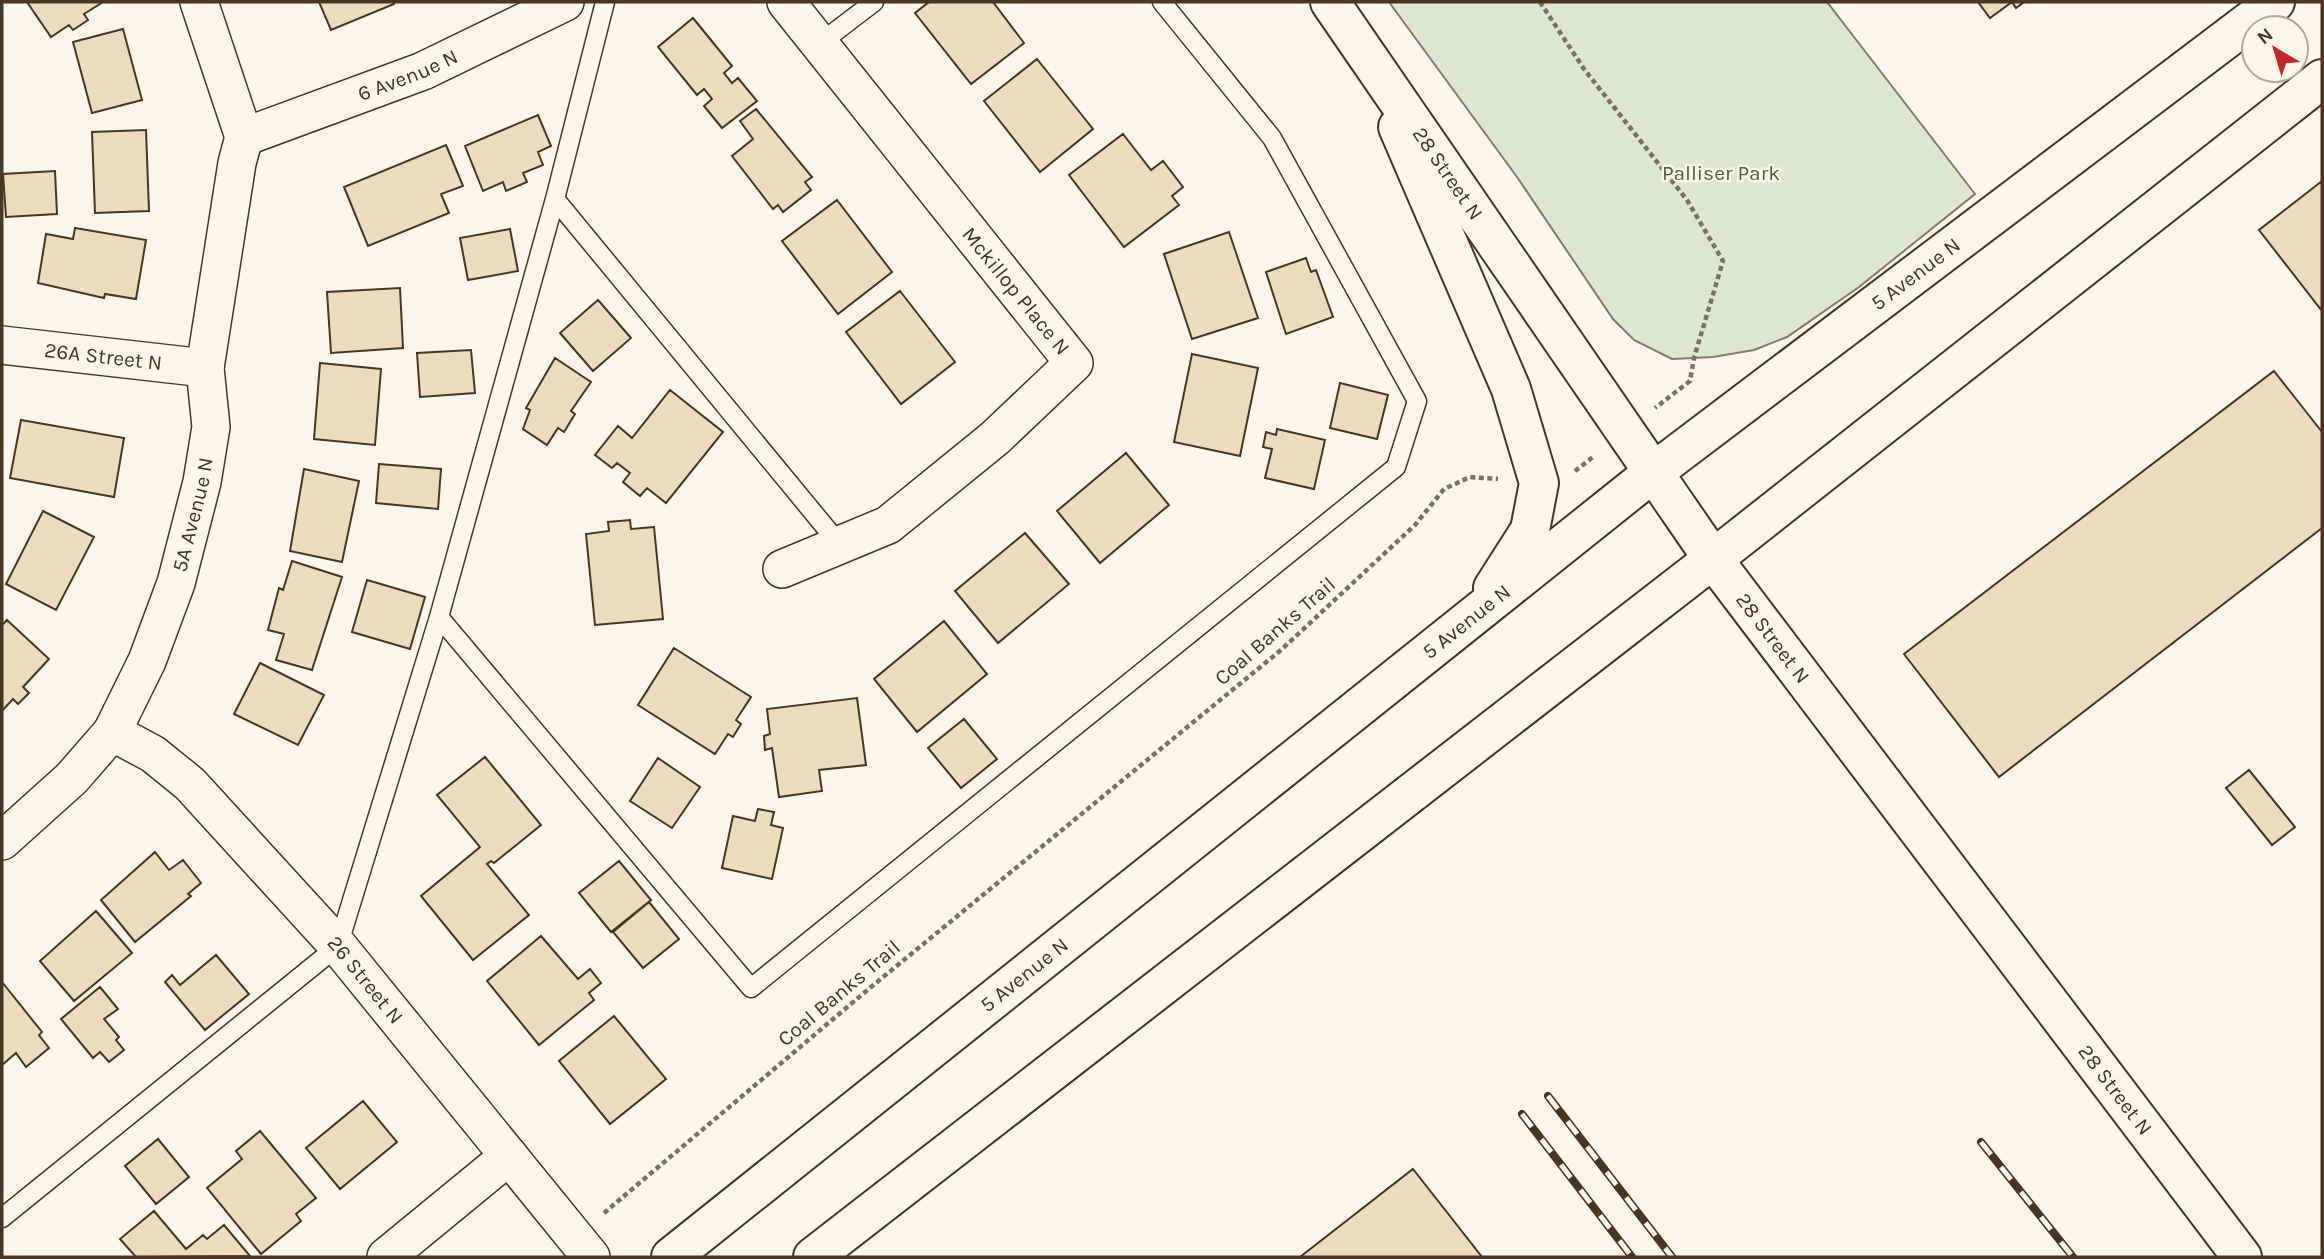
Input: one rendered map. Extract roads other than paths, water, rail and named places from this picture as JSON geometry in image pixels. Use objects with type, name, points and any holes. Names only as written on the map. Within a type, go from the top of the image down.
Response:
[{"type":"main road","name":"28 Street N","points":[[1331,2],[1713,559],[2242,1257]]},
{"type":"main road","name":"5 Avenue N","points":[[671,1257],[1655,471],[2275,2]]},
{"type":"main road","points":[[1363,45],[1511,389],[1539,483],[1530,530],[1512,562],[1468,623]]},
{"type":"main road","points":[[813,1257],[1713,559],[2322,79]]},
{"type":"street","points":[[199,2],[244,136]]},
{"type":"street","name":"Mckillop Place N","points":[[782,569],[888,525],[995,438],[1074,363],[786,2]]},
{"type":"street","name":"6 Avenue N","points":[[244,136],[423,71],[558,4]]},
{"type":"street","name":"5A Avenue N","points":[[3,839],[72,778],[111,732],[147,661],[176,583],[202,482],[211,427],[205,369],[237,163],[244,136]]},
{"type":"street","name":"26A Street N","points":[[2,345],[205,369]]},
{"type":"street","name":"26 Street N","points":[[111,732],[153,754],[190,784],[338,946],[586,1251]]},
{"type":"street","points":[[386,1257],[509,1156]]},
{"type":"lane","points":[[2,1218],[338,946],[439,617],[555,199],[605,2]]},
{"type":"lane","points":[[819,44],[874,2]]},
{"type":"lane","points":[[439,617],[751,988],[1396,467],[1417,401],[1272,138],[1162,2]]},
{"type":"lane","points":[[555,199],[840,544]]},
{"type":"railway","points":[[1548,1096],[1672,1257]]},
{"type":"railway","points":[[1522,1114],[1632,1257]]},
{"type":"railway","points":[[1981,1142],[2073,1257]]},
{"type":"park label","name":"Palliser Park","points":[[1721,173]]}]
